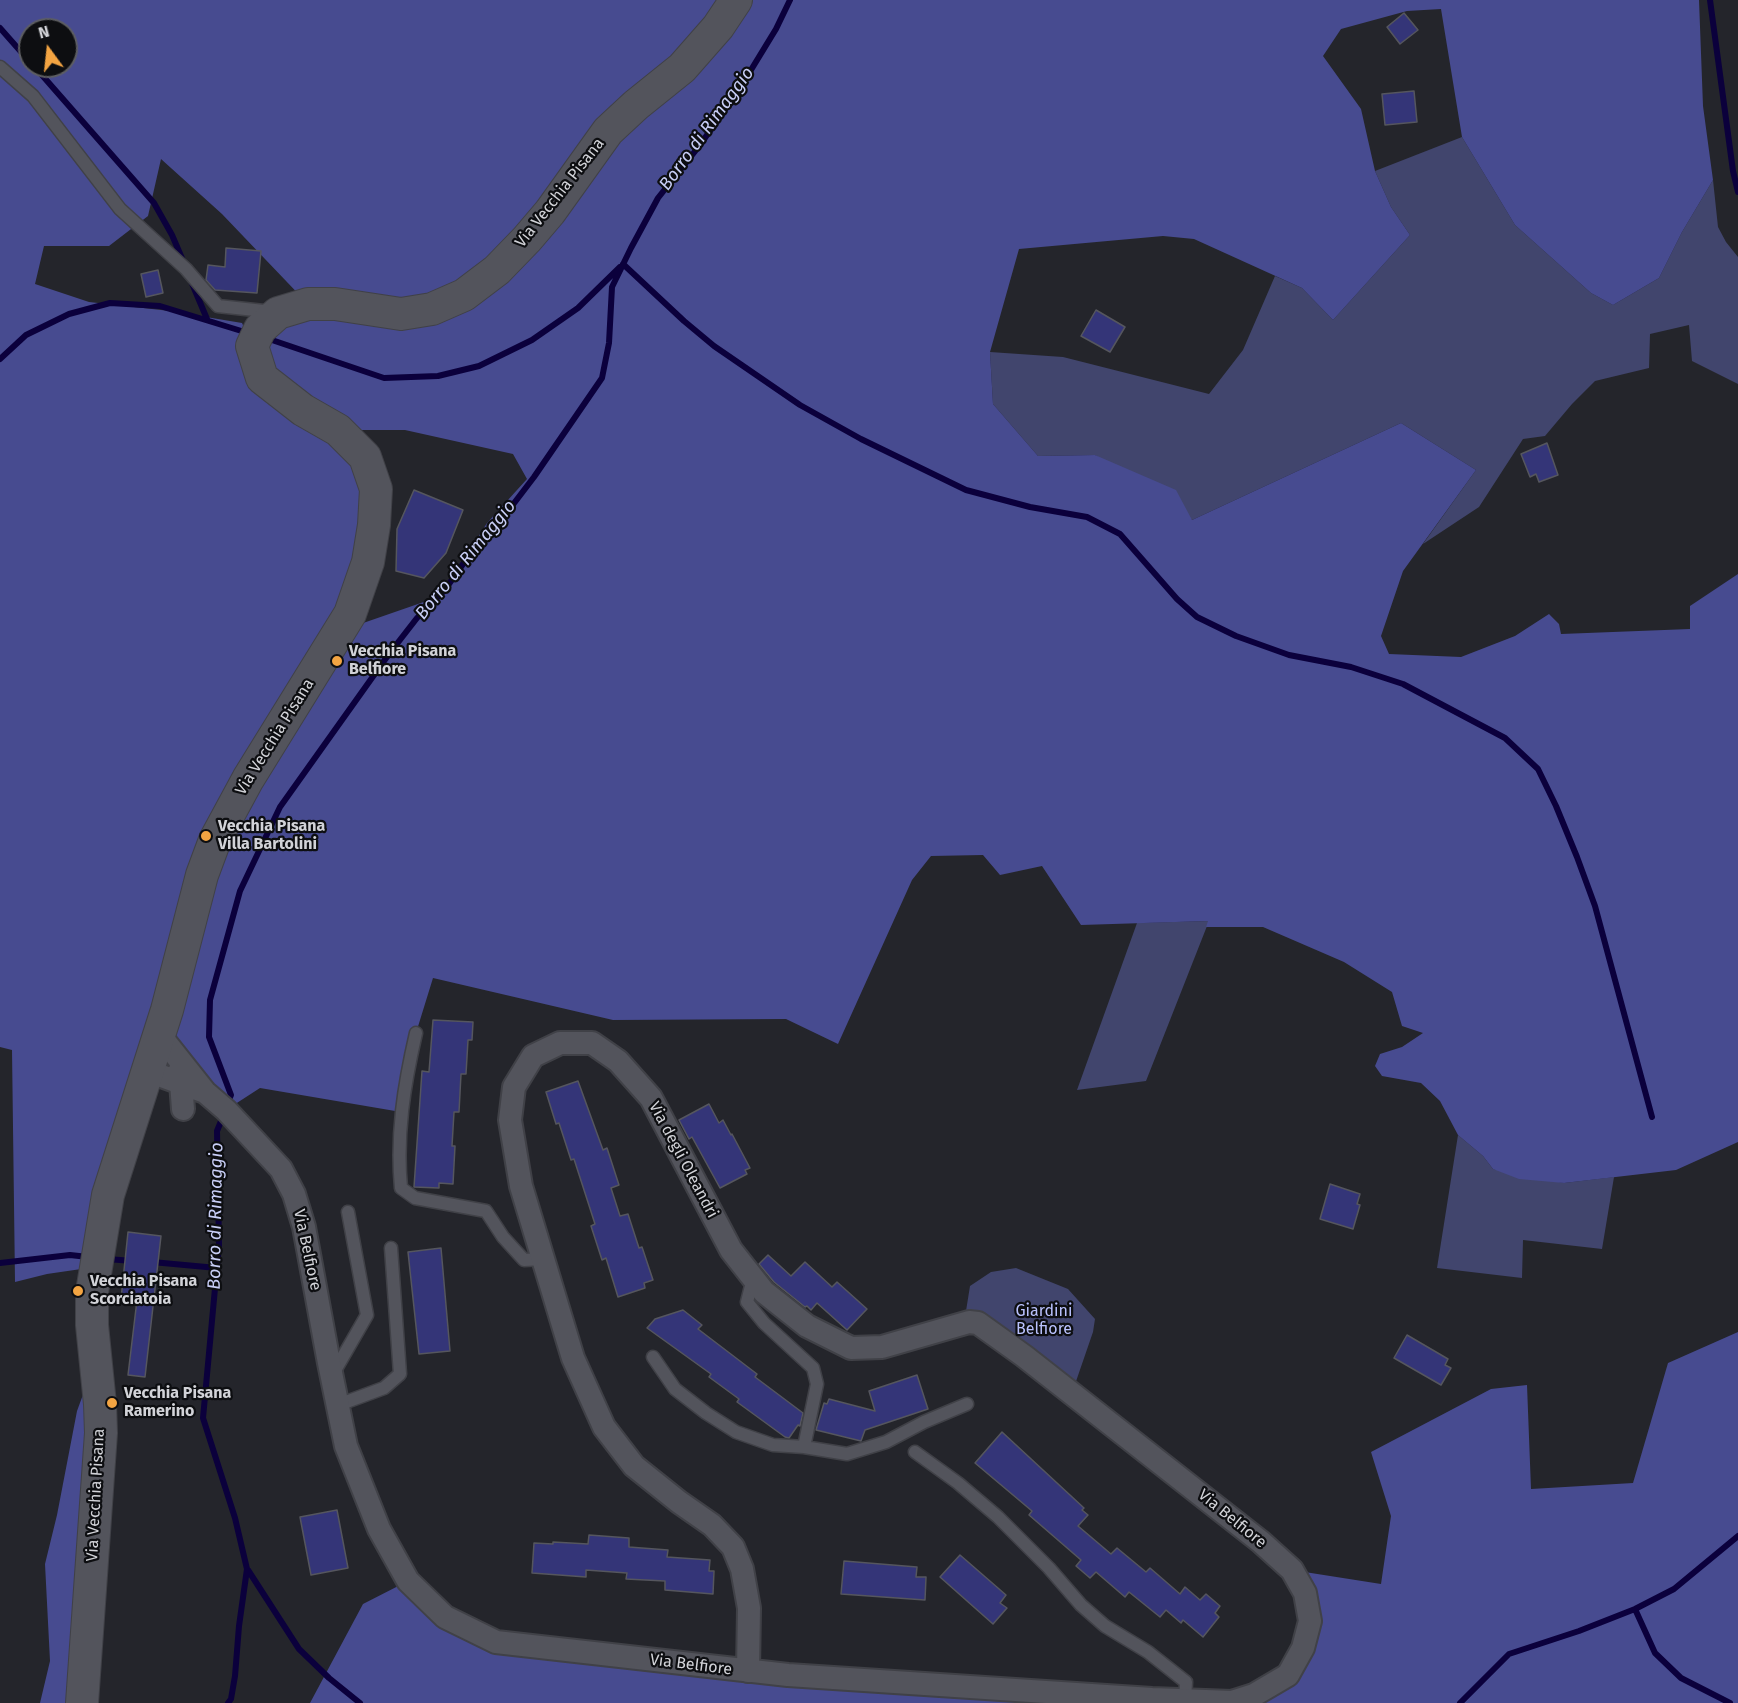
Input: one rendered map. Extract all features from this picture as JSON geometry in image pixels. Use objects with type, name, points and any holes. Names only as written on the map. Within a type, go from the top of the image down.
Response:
[{"type":"main road","name":"Via Vecchia Pisana","points":[[82,1703],[101,1433],[92,1325],[92,1292],[108,1195],[148,1071],[202,875],[214,840],[248,779],[350,615],[368,562],[374,525],[376,489],[365,457],[338,430],[303,410],[262,378],[252,346],[260,329],[278,313],[308,304],[335,304],[401,314],[432,309],[464,295],[497,270],[527,239],[550,212],[608,131],[682,68],[718,27],[736,0]]},
{"type":"street","name":"Via Belfiore","points":[[159,1034],[205,1092],[226,1110],[281,1169],[294,1194],[304,1227],[346,1446],[379,1529],[408,1581],[445,1617],[496,1642],[748,1671],[1232,1702],[1254,1695],[1288,1675],[1303,1648],[1310,1621],[1305,1593],[1292,1570],[1261,1542],[994,1333]]},
{"type":"street","name":"Via degli Oleandri","points":[[748,1671],[749,1608],[742,1569],[733,1546],[712,1525],[634,1466],[604,1427],[573,1358],[521,1186],[510,1120],[514,1087],[533,1056],[560,1043],[592,1044],[618,1061],[651,1098],[731,1250],[764,1292],[807,1326],[851,1348],[882,1347],[969,1322],[978,1323],[994,1333]]},
{"type":"street","points":[[179,1059],[183,1109]]},
{"type":"street","name":"Via Belfiore","points":[[148,1071],[205,1092]]},
{"type":"lane","points":[[0,67],[33,96],[120,209],[186,269],[218,306],[278,313]]},
{"type":"lane","points":[[416,1033],[400,1112],[401,1188],[415,1198],[486,1211],[503,1238],[524,1260],[543,1259]]},
{"type":"lane","points":[[332,1376],[367,1315],[348,1212]]},
{"type":"lane","points":[[338,1405],[384,1388],[400,1374],[392,1248]]},
{"type":"lane","points":[[753,1278],[747,1302],[764,1323],[813,1368],[817,1384],[804,1447]]},
{"type":"lane","points":[[653,1357],[675,1389],[706,1413],[736,1432],[773,1445],[847,1454],[886,1442],[967,1404]]},
{"type":"lane","points":[[915,1452],[998,1516],[1049,1568],[1081,1605],[1105,1626],[1148,1652],[1186,1682],[1185,1700]]},
{"type":"green space","points":[[1462,137],[1515,225],[1591,293],[1613,305],[1659,278],[1682,232],[1713,180],[1718,227],[1738,257],[1738,384],[1692,361],[1689,325],[1650,334],[1649,368],[1595,381],[1545,436],[1523,439],[1479,507],[1423,544],[1476,470],[1401,423],[1192,520],[1095,455],[1038,456],[993,404],[990,352],[1063,357],[1209,394],[1243,350],[1275,276],[1302,288],[1333,320],[1410,235],[1391,207],[1375,171]]},
{"type":"green space","points":[[1209,921],[1146,1081],[1077,1090],[1137,923]]},
{"type":"green space","points":[[1458,1135],[1483,1156],[1493,1169],[1564,1183],[1614,1177],[1602,1249],[1523,1240],[1522,1278],[1437,1268]]},
{"type":"green space","name":"Giardini Belfiore","points":[[1016,1268],[1068,1289],[1095,1319],[1093,1332],[1072,1393],[978,1323],[966,1311],[970,1286],[991,1272]]},
{"type":"shaded area","points":[[0,0],[1699,0],[1703,106],[1713,180],[1682,232],[1659,278],[1613,305],[1591,293],[1515,225],[1462,137],[1441,9],[1407,11],[1341,29],[1323,56],[1361,109],[1375,171],[1391,207],[1410,235],[1333,320],[1302,288],[1194,239],[1163,236],[1019,249],[990,352],[993,404],[1038,456],[1095,455],[1176,490],[1192,520],[1401,423],[1476,470],[1403,571],[1381,636],[1389,654],[1461,657],[1515,636],[1549,614],[1559,624],[1561,634],[1690,629],[1690,606],[1738,574],[1738,1142],[1676,1170],[1564,1183],[1519,1179],[1493,1169],[1483,1156],[1458,1135],[1440,1101],[1421,1083],[1382,1076],[1375,1066],[1380,1054],[1402,1047],[1423,1033],[1402,1026],[1392,992],[1344,962],[1263,927],[1206,927],[1208,921],[1081,925],[1042,866],[1000,875],[983,855],[931,856],[912,880],[838,1044],[786,1019],[613,1020],[433,978],[416,1033],[401,1112],[260,1088],[226,1110],[160,1035],[95,1267],[47,1274],[15,1282],[12,1050],[0,1047]],"holes":[[[161,159],[222,214],[308,304],[252,345],[242,323],[170,311],[89,302],[35,284],[44,246],[109,246],[148,216]],[[339,430],[405,430],[513,454],[527,479],[487,523],[441,596],[343,630],[376,489]]]},
{"type":"shaded area","points":[[1738,1332],[1738,1703],[310,1703],[363,1604],[408,1581],[445,1617],[553,1648],[1254,1695],[1303,1648],[1292,1570],[1381,1584],[1391,1516],[1371,1452],[1491,1389],[1527,1385],[1531,1489],[1633,1483],[1668,1363]]},
{"type":"shaded area","points":[[95,1362],[82,1703],[40,1703],[50,1661],[45,1564],[77,1411]]},
{"type":"building","points":[[1404,13],[1418,30],[1400,44],[1387,27]]},
{"type":"building","points":[[1414,91],[1417,122],[1385,125],[1382,94]]},
{"type":"building","points":[[226,248],[261,251],[257,293],[215,290],[206,280],[208,265],[225,267]]},
{"type":"building","points":[[158,270],[163,293],[146,297],[141,274]]},
{"type":"building","points":[[1096,310],[1125,327],[1110,352],[1081,336]]},
{"type":"building","points":[[1547,443],[1558,475],[1539,482],[1536,474],[1530,477],[1521,454]]},
{"type":"building","points":[[414,490],[463,510],[446,553],[424,578],[396,571],[397,529]]},
{"type":"building","points":[[433,1020],[473,1022],[472,1040],[468,1040],[466,1074],[461,1074],[459,1112],[454,1112],[453,1184],[439,1183],[439,1188],[414,1187],[422,1071],[429,1072]]},
{"type":"building","points":[[578,1081],[603,1150],[607,1148],[619,1185],[611,1188],[620,1216],[628,1214],[653,1280],[644,1283],[645,1288],[618,1297],[606,1258],[602,1260],[591,1226],[595,1224],[574,1159],[571,1160],[546,1092]]},
{"type":"building","points":[[709,1104],[719,1123],[723,1120],[732,1134],[750,1168],[745,1170],[747,1174],[720,1188],[692,1137],[689,1139],[679,1120]]},
{"type":"building","points":[[1330,1184],[1360,1194],[1357,1204],[1360,1205],[1353,1229],[1320,1219]]},
{"type":"building","points":[[128,1232],[161,1236],[145,1377],[128,1375],[137,1300],[121,1299]]},
{"type":"building","points":[[441,1248],[450,1351],[419,1354],[408,1252]]},
{"type":"building","points":[[768,1255],[791,1276],[805,1262],[832,1287],[837,1282],[867,1309],[847,1330],[817,1303],[811,1310],[774,1282],[759,1264]]},
{"type":"building","points":[[683,1310],[702,1325],[698,1329],[757,1374],[755,1377],[803,1413],[800,1426],[798,1425],[789,1438],[737,1402],[739,1399],[709,1377],[711,1374],[647,1328],[655,1319]]},
{"type":"building","points":[[1407,1335],[1448,1359],[1445,1365],[1451,1368],[1441,1385],[1394,1358]]},
{"type":"building","points":[[917,1375],[928,1409],[865,1430],[861,1441],[816,1430],[824,1403],[827,1404],[829,1399],[875,1411],[869,1391]]},
{"type":"building","points":[[1002,1432],[1084,1508],[1082,1510],[1088,1515],[1078,1526],[1111,1554],[1117,1548],[1146,1572],[1150,1568],[1180,1594],[1185,1587],[1200,1600],[1206,1594],[1220,1606],[1215,1613],[1219,1617],[1203,1637],[1183,1620],[1181,1623],[1166,1610],[1160,1617],[1129,1592],[1125,1597],[1096,1572],[1090,1578],[1076,1566],[1081,1560],[1029,1515],[1032,1511],[975,1463]]},
{"type":"building","points":[[337,1510],[348,1568],[311,1575],[300,1517]]},
{"type":"building","points":[[589,1535],[629,1538],[629,1547],[668,1550],[667,1557],[710,1560],[709,1571],[714,1571],[713,1594],[665,1590],[665,1581],[626,1579],[627,1573],[586,1570],[586,1577],[532,1573],[534,1543],[588,1544]]},
{"type":"building","points":[[960,1555],[1006,1595],[1000,1603],[1007,1608],[993,1624],[940,1577]]},
{"type":"building","points":[[844,1561],[917,1567],[916,1577],[926,1577],[925,1600],[841,1594]]},
{"type":"waterway","name":"Borro di Rimaggio","points":[[227,1104],[231,1095],[209,1037],[210,1000],[240,891],[280,807],[389,654],[417,618],[444,591],[468,557],[502,519],[534,477],[602,378],[609,343],[612,287],[631,248],[658,198],[700,145],[740,88],[776,29],[790,0]]},
{"type":"waterway","points":[[1710,0],[1733,171],[1738,192]]},
{"type":"waterway","points":[[0,28],[18,48]]},
{"type":"waterway","points":[[45,78],[154,203],[184,263]]},
{"type":"waterway","points":[[623,264],[714,346],[800,405],[861,439],[966,490],[1030,507],[1087,517],[1120,534],[1177,599],[1197,617],[1236,636],[1289,655],[1351,667],[1403,684],[1505,738],[1538,769],[1577,857],[1595,906],[1652,1117]]},
{"type":"waterway","points":[[266,338],[384,378],[438,376],[479,366],[532,340],[578,308],[620,267]]},
{"type":"waterway","points":[[191,281],[207,319]]},
{"type":"waterway","points":[[0,359],[26,335],[69,314],[110,303],[160,306],[248,333]]},
{"type":"waterway","name":"Borro di Rimaggio","points":[[224,1114],[217,1131],[219,1245],[203,1418],[235,1518],[247,1569],[235,1676],[231,1699],[228,1703]]},
{"type":"waterway","points":[[0,1263],[70,1255],[88,1257]]},
{"type":"waterway","points":[[107,1259],[133,1261]]},
{"type":"waterway","points":[[152,1262],[217,1268]]},
{"type":"waterway","points":[[1460,1703],[1509,1654],[1579,1631],[1635,1609],[1674,1589],[1738,1536]]},
{"type":"waterway","points":[[248,1570],[299,1649],[329,1678],[360,1703]]},
{"type":"waterway","points":[[1635,1609],[1655,1653],[1681,1678],[1730,1703]]},
{"type":"place","name":"Vecchia Pisana Belfiore","points":[[337,661]]},
{"type":"place","name":"Vecchia Pisana Villa Bartolini","points":[[206,836]]},
{"type":"place","name":"Vecchia Pisana Scorciatoia","points":[[78,1291]]},
{"type":"place","name":"Vecchia Pisana Ramerino","points":[[112,1403]]}]
